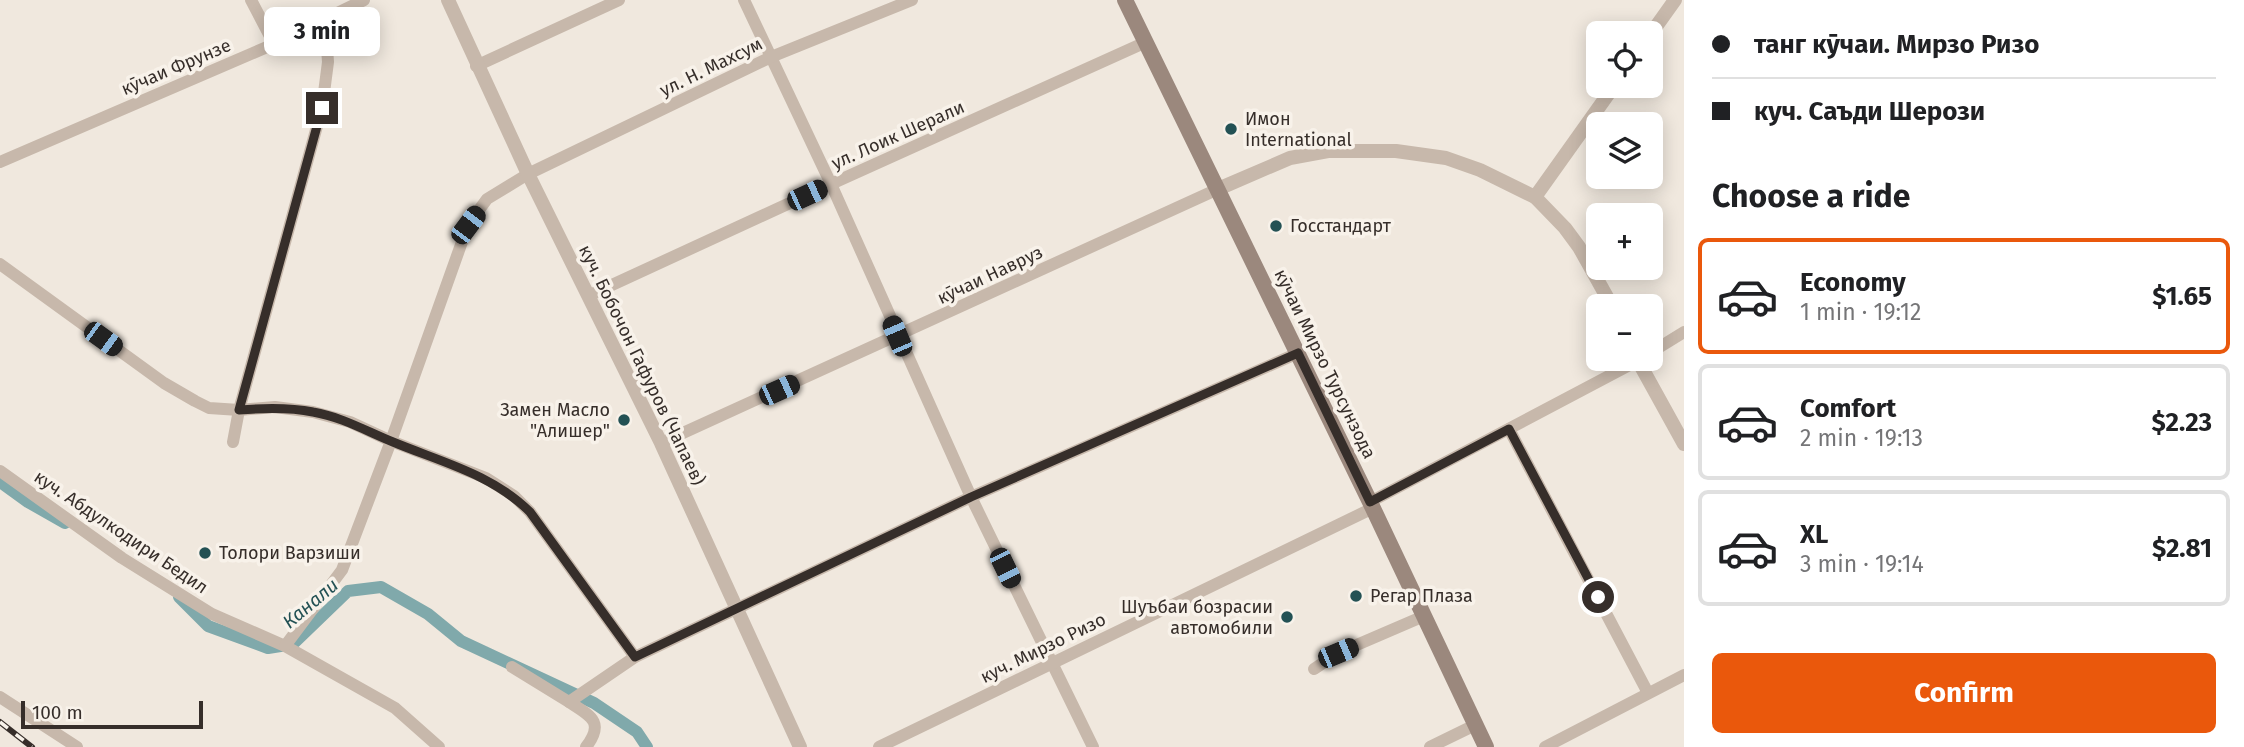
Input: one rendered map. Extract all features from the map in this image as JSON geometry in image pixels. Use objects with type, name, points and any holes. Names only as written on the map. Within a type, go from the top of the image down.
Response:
[{"type":"main road","name":"кӯчаи Мирзо Турсунзода","points":[[1125,0],[1298,353],[1486,747]]},
{"type":"street","points":[[251,0],[274,44]]},
{"type":"street","name":"кӯчаи Фрунзе","points":[[0,162],[274,44],[364,0]]},
{"type":"street","name":"куч. Бобочон Гафуров (Чапаев)","points":[[448,0],[476,66],[661,443],[800,747]]},
{"type":"street","points":[[476,66],[618,0]]},
{"type":"street","points":[[744,0],[831,184],[971,497],[1093,747]]},
{"type":"street","name":"ул. Н. Махсум","points":[[285,646],[342,570],[468,225],[487,199],[528,174],[771,57],[912,0]]},
{"type":"street","points":[[1660,21],[1675,0]]},
{"type":"street","points":[[233,442],[239,410],[322,108],[328,62],[325,20]]},
{"type":"street","name":"ул. Лоик Шерали","points":[[588,296],[1146,42]]},
{"type":"street","points":[[1535,197],[1605,98]]},
{"type":"street","points":[[1218,189],[1290,158],[1328,151],[1396,151],[1446,158],[1480,170],[1535,197],[1579,247],[1605,294]]},
{"type":"street","name":"кӯчаи Навруз","points":[[661,443],[1218,189]]},
{"type":"street","points":[[0,264],[164,383],[209,408],[239,410],[275,407],[313,412],[350,422],[486,478],[514,495],[530,512],[635,657]]},
{"type":"street","name":"куч. Мирзо Ризо","points":[[1663,345],[1684,332]]},
{"type":"street","points":[[569,702],[635,657],[971,497],[1298,353]]},
{"type":"street","name":"куч. Мирзо Ризо","points":[[879,747],[1371,505],[1618,371]]},
{"type":"street","points":[[1648,371],[1684,444]]},
{"type":"street","points":[[1509,429],[1648,693]]},
{"type":"street","name":"куч. Абдулкодири Бедил","points":[[0,471],[122,558],[212,614],[285,646],[395,708],[439,747]]},
{"type":"street","points":[[1314,669],[1338,653],[1424,616]]},
{"type":"street","points":[[512,667],[591,717],[595,735],[586,747]]},
{"type":"street","points":[[1545,747],[1684,675]]},
{"type":"street","points":[[0,697],[77,747]]},
{"type":"street","points":[[1430,747],[1475,725]]},
{"type":"waterway","name":"Канали","points":[[0,482],[65,523]]},
{"type":"waterway","name":"Канали","points":[[179,597],[208,626],[268,648],[293,644],[348,591],[381,587],[428,614],[461,641],[594,703],[637,732],[647,747]]},
{"type":"railway","points":[[0,722],[32,747]]},
{"type":"place","name":"Имон International","points":[[1231,129]]},
{"type":"place","name":"Госстандарт","points":[[1276,226]]},
{"type":"place","name":"Замен Масло \"Алишер\"","points":[[624,420]]},
{"type":"place","name":"Толори Варзиши","points":[[205,553]]},
{"type":"place","name":"Регар Плаза","points":[[1356,596]]},
{"type":"place","name":"Шуъбаи бозрасии автомобили","points":[[1287,617]]},
{"type":"route","points":[[322,108],[239,410],[275,407],[313,412],[350,422],[486,478],[514,495],[530,512],[635,657],[971,497],[1298,353],[1370,502],[1509,429],[1598,597]]}]
